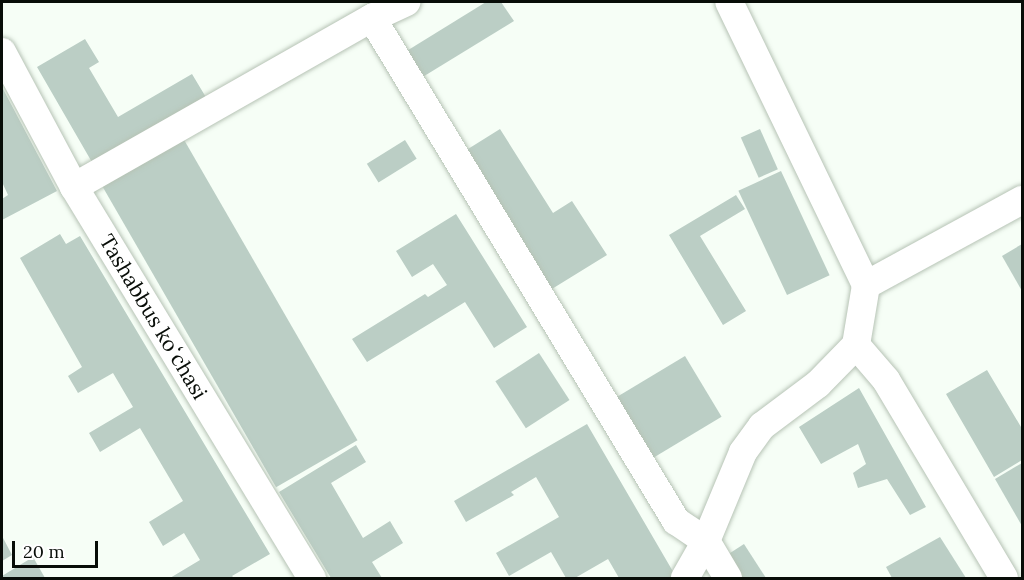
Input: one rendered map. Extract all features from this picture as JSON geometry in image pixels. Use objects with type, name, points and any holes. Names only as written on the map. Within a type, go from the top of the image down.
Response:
[{"type":"street","points":[[74,187],[372,18],[407,2]]},
{"type":"street","points":[[685,579],[706,541],[743,452],[762,426],[818,384],[856,345],[866,285],[729,2]]},
{"type":"street","points":[[372,18],[676,521],[706,541],[728,579]]},
{"type":"street","name":"Tashabbus koʻchasi","points":[[2,52],[74,187],[312,579]]},
{"type":"street","points":[[866,285],[1023,200]]},
{"type":"street","points":[[856,345],[886,381],[1004,579]]},
{"type":"building","points":[[486,2],[501,2],[514,21],[421,78],[405,52]]},
{"type":"building","points":[[85,39],[99,62],[89,68],[118,117],[192,74],[207,99],[93,164],[37,67]]},
{"type":"building","points":[[2,87],[57,191],[2,220],[2,199],[8,195],[2,182]]},
{"type":"building","points":[[500,129],[553,213],[572,201],[607,255],[547,292],[460,154]]},
{"type":"building","points":[[760,129],[778,169],[759,178],[741,138]]},
{"type":"building","points":[[183,138],[358,440],[276,487],[102,185]]},
{"type":"building","points":[[405,140],[417,159],[378,183],[367,164]]},
{"type":"building","points":[[781,171],[830,275],[787,295],[738,191]]},
{"type":"building","points":[[736,195],[745,209],[700,236],[746,311],[723,325],[669,235]]},
{"type":"building","points":[[456,214],[527,327],[494,348],[465,302],[367,362],[352,339],[425,294],[428,297],[447,285],[433,264],[412,277],[396,251]]},
{"type":"building","points":[[60,234],[66,244],[80,236],[270,554],[232,576],[234,578],[170,578],[200,560],[184,533],[163,546],[149,522],[183,501],[140,428],[100,452],[89,433],[133,407],[113,373],[78,393],[68,376],[82,367],[20,258]]},
{"type":"building","points":[[1022,244],[1022,291],[1002,256]]},
{"type":"building","points":[[539,353],[569,400],[526,428],[495,381]]},
{"type":"building","points":[[685,356],[722,417],[651,459],[615,398]]},
{"type":"building","points":[[987,370],[1022,426],[1022,460],[994,477],[946,394]]},
{"type":"building","points":[[859,388],[926,507],[910,515],[887,479],[858,488],[853,473],[866,464],[858,444],[821,464],[799,427]]},
{"type":"building","points":[[587,424],[675,575],[669,578],[619,578],[608,559],[575,578],[566,578],[551,552],[509,576],[496,553],[559,517],[536,477],[511,492],[514,495],[466,522],[454,501]]},
{"type":"building","points":[[356,445],[366,462],[331,483],[363,538],[390,521],[403,543],[372,562],[382,578],[331,578],[279,492]]},
{"type":"building","points":[[1022,463],[1022,526],[995,479]]},
{"type":"building","points":[[2,536],[12,555],[2,561]]},
{"type":"building","points":[[940,537],[966,578],[892,578],[886,567]]},
{"type":"building","points":[[744,544],[766,578],[741,578],[727,555]]},
{"type":"building","points":[[33,557],[45,578],[2,578],[2,576]]}]
